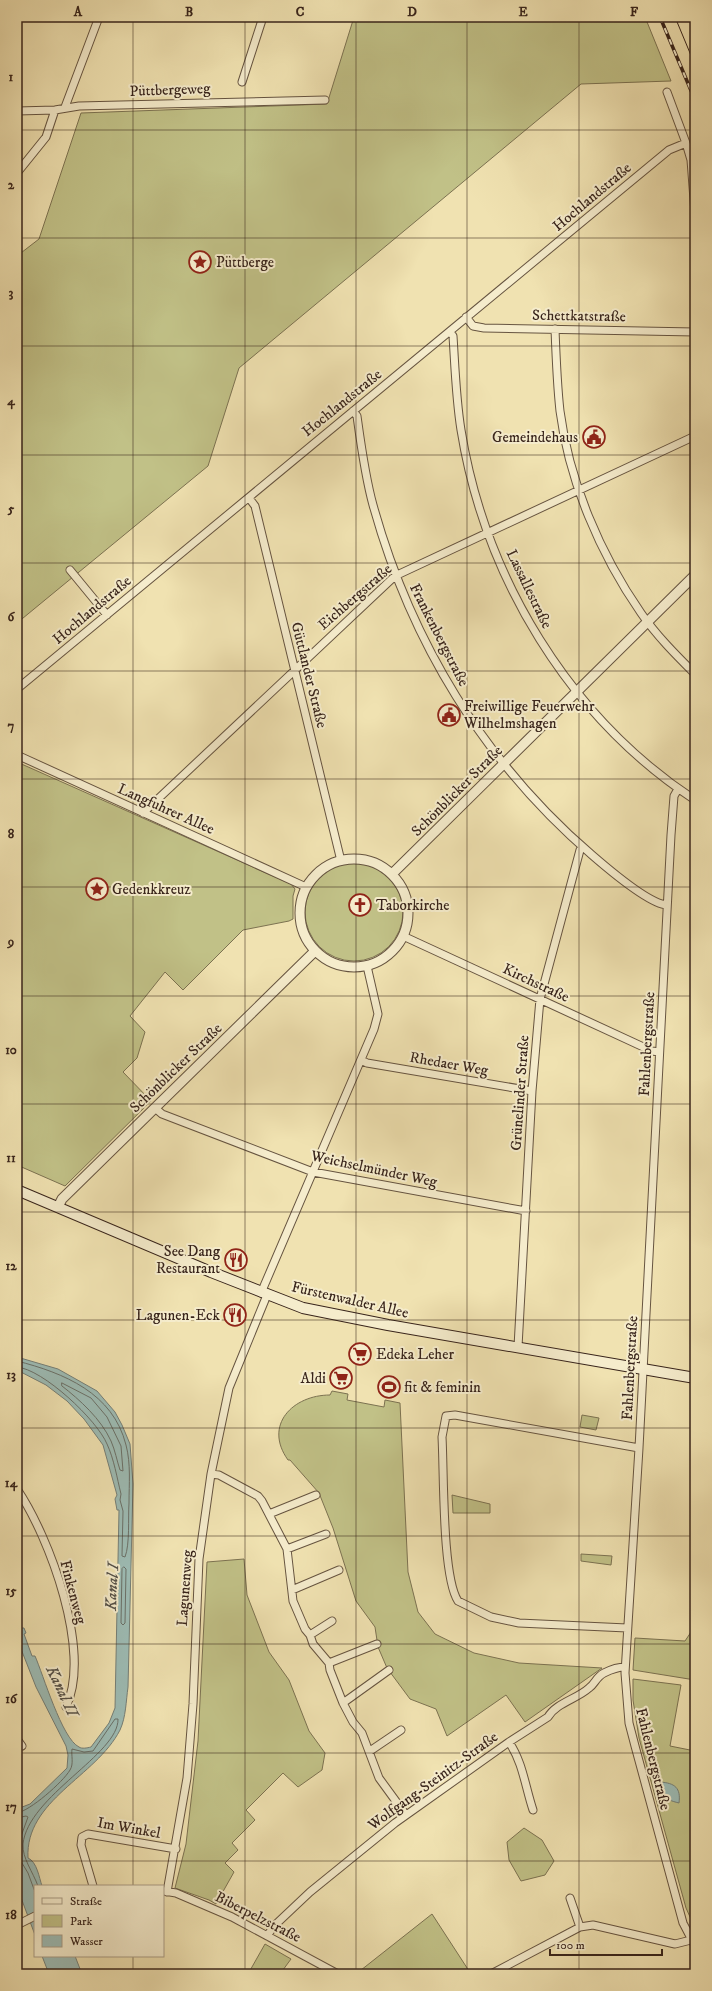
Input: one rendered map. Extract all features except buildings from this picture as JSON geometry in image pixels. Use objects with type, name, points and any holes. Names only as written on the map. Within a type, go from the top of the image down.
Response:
[{"type":"main road","name":"Fürstenwalder Allee","points":[[17,1190],[264,1294],[303,1308],[349,1318],[695,1378]]},
{"type":"street","points":[[65,107],[99,17]]},
{"type":"street","points":[[242,82],[263,17]]},
{"type":"street","points":[[667,92],[691,160],[695,213]]},
{"type":"street","name":"Püttbergeweg","points":[[17,110],[55,110],[65,107],[325,100]]},
{"type":"street","points":[[17,173],[46,137],[55,110]]},
{"type":"street","name":"Hochlandstraße","points":[[17,689],[669,150],[686,143]]},
{"type":"street","name":"Schettkatstraße","points":[[466,317],[473,326],[484,328],[695,332]]},
{"type":"street","points":[[555,329],[560,412],[568,450],[580,490],[606,552],[625,588],[647,621],[664,642],[695,674]]},
{"type":"street","name":"Lassallestraße","points":[[450,332],[453,336],[461,429],[473,487],[488,532],[511,585],[532,627],[560,672],[621,742],[678,789],[695,800]]},
{"type":"street","name":"Frankenbergstraße","points":[[353,411],[357,416],[372,504],[395,576],[415,622],[440,670],[471,720],[503,764],[544,810],[583,847],[648,898],[667,905]]},
{"type":"street","name":"Eichbergstraße","points":[[143,813],[395,576],[695,436]]},
{"type":"street","name":"Güttlander Straße","points":[[249,498],[255,506],[341,861]]},
{"type":"street","points":[[70,570],[107,615]]},
{"type":"street","name":"Schönblicker Straße","points":[[392,874],[695,575]]},
{"type":"street","name":"Langfuhrer Allee","points":[[17,755],[306,887]]},
{"type":"street","name":"Fahlenbergstraße","points":[[678,789],[674,796],[667,905],[639,1448],[625,1667],[629,1722],[683,1923],[693,1943]]},
{"type":"street","name":"Grünelinder Straße","points":[[518,1347],[532,1092],[540,999],[580,850],[583,847]]},
{"type":"street","points":[[364,860],[382,867],[392,874],[400,884],[406,901],[408,920],[403,936],[389,953],[367,966],[347,966],[336,964],[315,951],[302,929],[300,915],[301,902],[306,887],[321,870],[341,861],[364,860]]},
{"type":"street","name":"Kirchstraße","points":[[403,936],[652,1051],[659,1052]]},
{"type":"street","name":"Schönblicker Straße","points":[[58,1207],[62,1199],[315,951]]},
{"type":"street","name":"Lagunenweg","points":[[165,1892],[176,1849],[191,1741],[199,1559],[211,1474],[229,1388],[264,1294],[313,1172],[374,1029],[378,1014],[367,966]]},
{"type":"street","name":"Rhedaer Weg","points":[[361,1060],[366,1063],[532,1092]]},
{"type":"street","name":"Weichselmünder Weg","points":[[155,1108],[160,1114],[313,1172],[526,1211]]},
{"type":"street","points":[[627,1628],[518,1623],[491,1617],[458,1601],[455,1596],[448,1567],[442,1437],[446,1416],[455,1415],[639,1448]]},
{"type":"street","points":[[211,1474],[219,1475],[258,1496],[269,1514],[287,1549],[293,1600],[305,1629],[310,1635],[313,1644],[329,1663],[330,1670],[343,1703],[353,1722],[362,1734],[370,1751],[379,1778],[406,1815]]},
{"type":"street","name":"Finkenweg","points":[[17,1489],[39,1532],[56,1574],[66,1606],[74,1652],[75,1676],[71,1696],[66,1708]]},
{"type":"street","points":[[269,1514],[316,1495]]},
{"type":"street","points":[[287,1549],[326,1534]]},
{"type":"street","points":[[292,1590],[339,1570]]},
{"type":"street","points":[[310,1635],[332,1620]]},
{"type":"street","points":[[329,1663],[377,1644]]},
{"type":"street","name":"Wolfgang-Steinitz-Straße","points":[[267,1936],[274,1926],[310,1892],[406,1815],[509,1742],[529,1730],[570,1699],[590,1687],[595,1679],[603,1674],[625,1667]]},
{"type":"street","points":[[343,1703],[389,1670]]},
{"type":"street","points":[[370,1751],[401,1730]]},
{"type":"street","points":[[17,1739],[22,1746]]},
{"type":"street","points":[[509,1742],[516,1752],[528,1784],[528,1794],[533,1810]]},
{"type":"street","name":"Im Winkel","points":[[93,1885],[81,1845],[82,1837],[88,1834],[176,1849]]},
{"type":"street","name":"Biberpelzstraße","points":[[165,1892],[201,1903],[338,1974]]},
{"type":"street","points":[[570,1898],[580,1927]]},
{"type":"street","points":[[20,1923],[34,1916]]},
{"type":"street","points":[[490,1974],[580,1927],[592,1925],[675,1944],[693,1943]]},
{"type":"green space","name":"Püttberge","points":[[354,17],[645,17],[671,81],[581,84],[239,368],[208,466],[17,623],[17,256],[39,239],[81,113],[327,104]]},
{"type":"green space","points":[[17,762],[291,884],[295,889],[293,896],[293,919],[243,930],[183,990],[165,972],[130,1016],[145,1032],[137,1058],[123,1072],[151,1101],[65,1186],[17,1165]]},
{"type":"green space","points":[[354,863],[373,867],[389,877],[399,893],[403,912],[399,931],[389,947],[373,957],[354,961],[335,957],[319,947],[309,931],[305,912],[309,893],[319,877],[335,867]]},
{"type":"green space","points":[[332,1391],[348,1394],[347,1400],[384,1407],[385,1400],[400,1403],[408,1572],[418,1612],[435,1634],[474,1653],[519,1663],[602,1668],[525,1722],[506,1695],[447,1736],[436,1709],[410,1699],[387,1668],[378,1647],[375,1627],[356,1601],[333,1528],[319,1493],[290,1460],[288,1460],[281,1447],[279,1435],[281,1424],[286,1414],[294,1406],[304,1400],[317,1396],[330,1395]]},
{"type":"green space","points":[[582,1415],[599,1418],[596,1430],[580,1427]]},
{"type":"green space","points":[[452,1495],[490,1504],[490,1513],[453,1513]]},
{"type":"green space","points":[[581,1554],[612,1556],[611,1565],[581,1561]]},
{"type":"green space","points":[[244,1559],[247,1595],[269,1652],[289,1680],[309,1731],[325,1753],[322,1770],[298,1787],[283,1773],[246,1810],[255,1820],[232,1843],[238,1850],[225,1863],[234,1872],[216,1904],[175,1888],[186,1844],[198,1741],[207,1562]]},
{"type":"green space","points":[[695,1626],[695,1680],[633,1670],[635,1638],[685,1641]]},
{"type":"green space","points":[[633,1679],[681,1685],[670,1746],[695,1751],[695,1928],[686,1908],[639,1738],[633,1700]]},
{"type":"green space","points":[[524,1828],[542,1840],[554,1861],[545,1875],[521,1881],[509,1860],[507,1842]]},
{"type":"green space","points":[[432,1914],[471,1974],[356,1974]]},
{"type":"green space","points":[[265,1944],[291,1959],[280,1974],[248,1974]]},
{"type":"water","points":[[17,1357],[58,1369],[97,1391],[115,1412],[130,1444],[133,1484],[128,1687],[124,1720],[120,1730],[109,1747],[95,1762],[49,1804],[38,1820],[30,1838],[28,1858],[36,1866],[42,1885],[34,1885],[34,1932],[17,1887],[17,1809],[30,1804],[67,1768],[68,1755],[66,1746],[36,1687],[17,1639],[17,1618],[21,1628],[24,1628],[26,1633],[24,1634],[32,1656],[35,1656],[66,1732],[73,1742],[79,1747],[91,1747],[109,1723],[115,1708],[119,1510],[117,1510],[115,1499],[117,1495],[103,1445],[84,1419],[67,1401],[46,1385],[17,1370]]},
{"type":"water","points":[[660,1782],[676,1787],[679,1794],[679,1803],[665,1797]]},
{"type":"water","points":[[42,1957],[75,1957],[82,1974],[49,1974]]},
{"type":"tram line","points":[[675,17],[695,65]]},
{"type":"railway","points":[[660,17],[695,100]]},
{"type":"place","name":"Püttberge","points":[[200,262]]},
{"type":"place","name":"Gemeindehaus","points":[[594,437]]},
{"type":"place","name":"Freiwillige Feuerwehr Wilhelmshagen","points":[[449,715]]},
{"type":"place","name":"Gedenkkreuz","points":[[97,889]]},
{"type":"place","name":"Taborkirche","points":[[360,905]]},
{"type":"place","name":"See Dang Restaurant","points":[[236,1260]]},
{"type":"place","name":"Lagunen-Eck","points":[[235,1315]]},
{"type":"place","name":"Edeka Leher","points":[[360,1354]]},
{"type":"place","name":"Aldi","points":[[341,1378]]},
{"type":"place","name":"fit & feminin","points":[[389,1387]]},
{"type":"water label","name":"Kanal I","points":[[112,1587]]},
{"type":"water label","name":"Kanal II","points":[[62,1691]]}]
